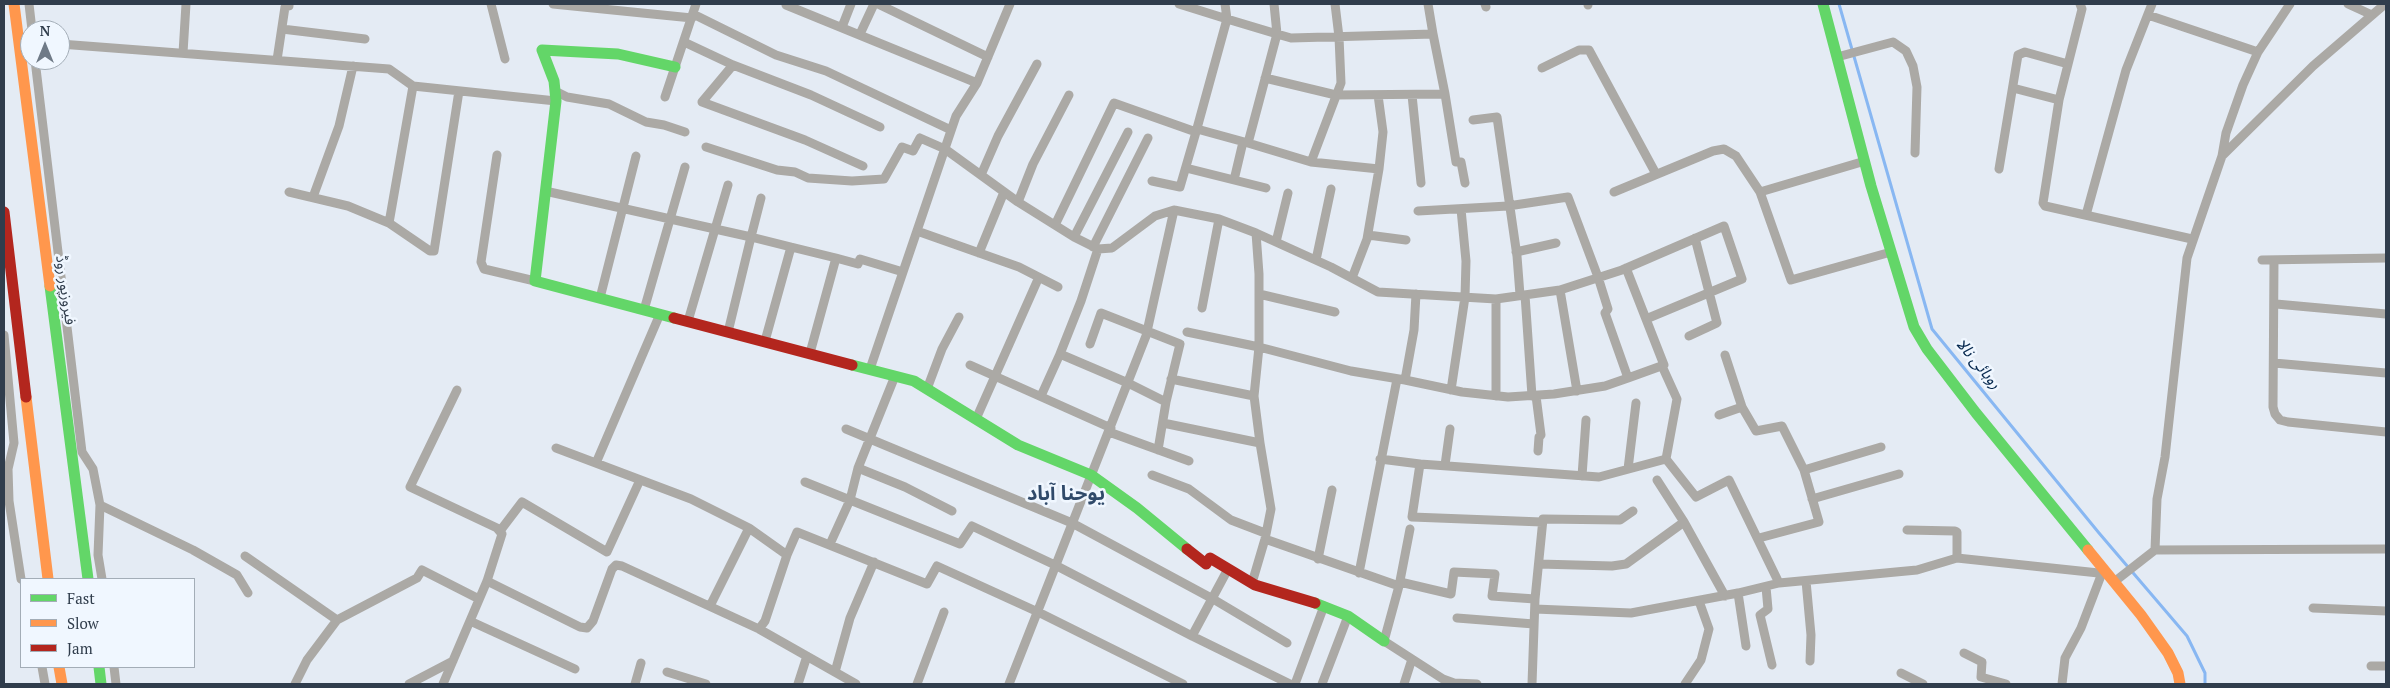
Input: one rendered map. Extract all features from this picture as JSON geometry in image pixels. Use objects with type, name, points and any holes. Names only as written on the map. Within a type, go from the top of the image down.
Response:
[{"type":"street","name":"فیروزپور روڈ","points":[[14,4],[88,578]]},
{"type":"street","points":[[28,4],[30,20]]},
{"type":"street","points":[[183,53],[186,4]]},
{"type":"street","points":[[277,60],[285,7],[289,6],[289,4]]},
{"type":"street","points":[[491,4],[505,59]]},
{"type":"street","points":[[553,4],[692,16],[776,55],[826,71],[951,130]]},
{"type":"street","points":[[665,97],[696,4]]},
{"type":"street","points":[[842,26],[850,4]]},
{"type":"street","points":[[860,34],[874,4]]},
{"type":"street","points":[[878,4],[988,57]]},
{"type":"street","points":[[870,369],[956,116],[977,83],[1010,4]]},
{"type":"street","points":[[1179,4],[1291,38],[1433,34]]},
{"type":"street","points":[[1152,181],[1180,187],[1227,19],[1225,4]]},
{"type":"street","points":[[1234,180],[1277,34],[1274,4]]},
{"type":"street","points":[[1311,162],[1341,82],[1340,37],[1335,4]]},
{"type":"street","points":[[1428,4],[1456,162],[1461,162],[1465,183]]},
{"type":"street","points":[[1823,4],[1840,56],[1864,161],[1914,327],[1927,349],[1976,414],[2112,576],[2168,653],[2178,673],[2180,684]]},
{"type":"street","points":[[2080,4],[2082,9],[2059,100],[2042,202],[2045,206],[2192,239]]},
{"type":"street","points":[[2086,215],[2126,70],[2152,4]]},
{"type":"street","points":[[2155,550],[2157,498],[2165,457],[2187,258],[2222,156],[2226,133],[2243,85],[2258,52],[2290,4]]},
{"type":"street","points":[[2348,4],[2372,15]]},
{"type":"street","points":[[2222,156],[2313,66],[2385,4]]},
{"type":"street","points":[[786,5],[842,26],[977,83]]},
{"type":"street","points":[[2148,15],[2258,52]]},
{"type":"street","points":[[282,29],[365,39]]},
{"type":"street","points":[[684,42],[733,65],[812,95],[880,126]]},
{"type":"street","points":[[1840,56],[1893,42],[1906,51],[1917,87],[1915,153]]},
{"type":"street","points":[[70,45],[389,69],[412,86],[459,91],[568,97],[609,104],[646,122],[664,125],[685,132]]},
{"type":"street","points":[[535,281],[555,96],[554,81],[542,53],[544,48],[618,54],[675,67]]},
{"type":"street","points":[[1542,68],[1580,50],[1590,50],[1656,174]]},
{"type":"street","points":[[1999,169],[2018,55],[2022,52],[2068,64]]},
{"type":"street","points":[[981,175],[998,136],[1038,64]]},
{"type":"street","points":[[733,65],[702,102],[805,140],[863,166]]},
{"type":"street","points":[[313,196],[339,126],[353,66]]},
{"type":"street","points":[[36,70],[82,452],[93,469],[100,505],[98,554],[102,578]]},
{"type":"street","points":[[1265,78],[1336,95],[1445,94]]},
{"type":"street","points":[[388,223],[412,86]]},
{"type":"street","points":[[2013,88],[2059,100]]},
{"type":"street","points":[[289,192],[313,196],[348,206],[388,223],[430,251],[434,251],[459,91]]},
{"type":"street","points":[[1018,202],[1033,164],[1069,95]]},
{"type":"street","points":[[1352,278],[1368,235],[1379,169],[1383,132],[1378,95]]},
{"type":"street","points":[[1412,95],[1421,184]]},
{"type":"street","points":[[1055,225],[1114,103],[1197,130],[1246,142],[1311,162],[1379,169]]},
{"type":"street","points":[[1473,120],[1497,117],[1534,396],[1542,435],[1539,437],[1538,451]]},
{"type":"street","points":[[1074,237],[1128,132]]},
{"type":"street","points":[[706,147],[777,170],[795,172],[808,178],[852,181],[884,179],[902,147],[914,151],[920,138],[945,149],[1018,202],[1074,237],[1096,248],[1112,248],[1155,216],[1174,210],[1219,219],[1256,233],[1316,260],[1378,292],[1496,299],[1560,290],[1626,268],[1724,226],[1742,279],[1646,319]]},
{"type":"street","points":[[1041,396],[1081,301],[1096,248],[1148,138]]},
{"type":"street","points":[[1614,192],[1724,148],[1736,156],[1760,192],[1791,280],[1891,252]]},
{"type":"street","points":[[497,155],[481,262],[484,268],[914,381],[1018,445],[1091,475],[1137,508],[1206,564],[1210,558],[1252,583],[1324,606],[1348,616],[1443,679],[1454,684],[1477,684]]},
{"type":"street","points":[[600,298],[636,156]]},
{"type":"street","points":[[1760,192],[1864,161]]},
{"type":"street","points":[[644,310],[685,167]]},
{"type":"street","points":[[1186,168],[1266,188]]},
{"type":"street","points":[[688,321],[728,185]]},
{"type":"street","points":[[1316,260],[1331,189]]},
{"type":"street","points":[[545,191],[751,237],[858,264],[860,259],[903,272]]},
{"type":"street","points":[[979,253],[1004,192]]},
{"type":"street","points":[[1276,242],[1288,194]]},
{"type":"street","points":[[1418,211],[1508,206],[1568,197],[1598,277],[1608,309],[1605,312],[1628,378]]},
{"type":"street","points":[[728,332],[761,198]]},
{"type":"street","points":[[1451,390],[1466,297],[1466,261],[1461,209]]},
{"type":"street","points":[[1008,684],[1110,430],[1146,332],[1174,210]]},
{"type":"street","points":[[4,212],[48,578]]},
{"type":"street","points":[[1202,308],[1219,219]]},
{"type":"street","points":[[917,231],[1019,267],[1058,287]]},
{"type":"street","points":[[1252,583],[1271,509],[1254,396],[1259,347],[1256,233]]},
{"type":"street","points":[[1368,235],[1406,240]]},
{"type":"street","points":[[1689,336],[1717,323],[1695,238]]},
{"type":"street","points":[[1516,252],[1556,243]]},
{"type":"street","points":[[765,342],[791,247]]},
{"type":"street","points":[[810,353],[836,258]]},
{"type":"street","points":[[2262,260],[2386,258]]},
{"type":"street","points":[[2274,260],[2276,304],[2273,406],[2280,420],[2386,432]]},
{"type":"street","points":[[1626,268],[1664,365],[1662,366],[1677,399],[1666,459],[1696,497],[1729,480],[1759,538],[1779,584]]},
{"type":"street","points":[[976,419],[1039,277]]},
{"type":"street","points":[[1560,290],[1577,391]]},
{"type":"street","points":[[1259,294],[1336,312]]},
{"type":"street","points":[[1359,573],[1380,459],[1414,330],[1416,294]]},
{"type":"street","points":[[1496,299],[1496,396]]},
{"type":"street","points":[[2276,304],[2386,314]]},
{"type":"street","points":[[1090,344],[1101,313],[1180,344],[1166,402],[1158,450]]},
{"type":"street","points":[[596,463],[660,314]]},
{"type":"street","points":[[927,389],[942,349],[959,317]]},
{"type":"street","points":[[1187,332],[1259,347],[1351,371],[1451,390],[1496,396],[1534,396],[1605,386],[1662,366]]},
{"type":"street","points":[[4,335],[14,443],[8,469],[8,502],[21,578]]},
{"type":"street","points":[[1060,354],[1128,383],[1166,402]]},
{"type":"street","points":[[1725,355],[1742,407],[1756,431],[1782,426],[1804,470],[1819,522],[1759,538]]},
{"type":"street","points":[[2274,363],[2386,373]]},
{"type":"street","points":[[970,365],[1041,396],[1110,430],[1188,460]]},
{"type":"street","points":[[830,544],[850,500],[858,468],[895,376]]},
{"type":"street","points":[[1172,379],[1254,396]]},
{"type":"street","points":[[442,684],[454,661],[487,581],[502,534],[489,524],[410,487],[457,390]]},
{"type":"street","points":[[1628,469],[1636,403]]},
{"type":"street","points":[[1719,415],[1742,407]]},
{"type":"street","points":[[1582,476],[1586,420]]},
{"type":"street","points":[[1163,423],[1260,443]]},
{"type":"street","points":[[846,429],[1072,523],[1288,643]]},
{"type":"street","points":[[1445,465],[1450,429]]},
{"type":"street","points":[[1804,470],[1881,447]]},
{"type":"street","points":[[556,448],[691,499],[750,528],[788,555]]},
{"type":"street","points":[[1380,459],[1420,464],[1599,477],[1666,459]]},
{"type":"street","points":[[1420,464],[1412,517],[1542,522]]},
{"type":"street","points":[[858,468],[905,487],[952,511]]},
{"type":"street","points":[[1812,499],[1899,474]]},
{"type":"street","points":[[1152,475],[1189,490],[1231,520],[1318,559],[1359,573],[1399,584],[1451,594],[1454,572],[1495,574],[1492,596],[1535,599]]},
{"type":"street","points":[[500,531],[522,502],[607,552],[640,480]]},
{"type":"street","points":[[1657,480],[1684,522],[1725,596]]},
{"type":"street","points":[[805,482],[960,544],[972,526],[1055,565],[1290,684]]},
{"type":"street","points":[[1318,559],[1332,490]]},
{"type":"street","points":[[100,505],[193,550],[237,575],[248,593]]},
{"type":"street","points":[[1532,684],[1535,599],[1542,522],[1545,518],[1620,520],[1633,510]]},
{"type":"street","points":[[1539,564],[1612,566],[1626,564],[1684,522]]},
{"type":"street","points":[[710,606],[750,528]]},
{"type":"street","points":[[1384,641],[1399,584],[1410,530]]},
{"type":"street","points":[[1907,530],[1957,532],[1956,558]]},
{"type":"street","points":[[759,629],[765,621],[797,532],[927,584],[937,566],[1038,612],[1183,684]]},
{"type":"street","points":[[2062,684],[2065,658],[2112,576],[2142,560],[2155,550],[2386,549]]},
{"type":"street","points":[[245,556],[337,620]]},
{"type":"street","points":[[1535,609],[1632,613],[1779,584],[1917,570],[1956,558],[2112,576]]},
{"type":"street","points":[[835,672],[850,618],[874,562]]},
{"type":"street","points":[[487,581],[580,627],[587,628],[593,621],[612,569],[616,565],[759,629],[855,684]]},
{"type":"street","points":[[1192,636],[1228,569]]},
{"type":"street","points":[[295,684],[306,660],[337,620],[417,578],[422,570],[479,600]]},
{"type":"street","points":[[1806,581],[1811,635],[1810,661]]},
{"type":"street","points":[[1766,587],[1768,608],[1760,615],[1772,665]]},
{"type":"street","points":[[1738,593],[1746,646]]},
{"type":"street","points":[[1685,684],[1701,660],[1709,629],[1699,601]]},
{"type":"street","points":[[1295,684],[1324,606]]},
{"type":"street","points":[[2313,608],[2386,611]]},
{"type":"street","points":[[917,684],[944,612]]},
{"type":"street","points":[[1322,684],[1348,616]]},
{"type":"street","points":[[1457,618],[1534,624]]},
{"type":"street","points":[[470,621],[575,669]]},
{"type":"street","points":[[1964,653],[1982,662],[1981,677],[2006,684]]},
{"type":"street","points":[[798,684],[807,656]]},
{"type":"street","points":[[1404,684],[1412,659]]},
{"type":"street","points":[[410,684],[454,661]]},
{"type":"street","points":[[635,684],[641,663]]},
{"type":"street","points":[[2372,666],[2386,666]]},
{"type":"street","points":[[42,668],[45,684]]},
{"type":"street","points":[[59,668],[62,684]]},
{"type":"street","points":[[99,668],[101,684]]},
{"type":"street","points":[[114,668],[116,684]]},
{"type":"street","points":[[667,672],[706,684]]},
{"type":"street","points":[[1901,673],[1923,684]]},
{"type":"waterway","name":"روہائی نالا","points":[[1839,4],[1932,329],[2099,533],[2187,636],[2205,673],[2205,684]]},
{"type":"traffic: fast","points":[[1823,4],[1871,186],[1914,327],[1927,349],[1976,413],[2088,550]]},
{"type":"traffic: fast","points":[[674,318],[535,281],[556,101],[554,81],[542,50],[618,54],[675,67]]},
{"type":"traffic: fast","points":[[50,286],[88,578]]},
{"type":"traffic: fast","points":[[852,365],[914,381],[1018,445],[1091,475],[1137,508],[1187,549]]},
{"type":"traffic: fast","points":[[1315,603],[1348,616],[1384,641]]},
{"type":"traffic: fast","points":[[99,668],[101,684]]},
{"type":"traffic: slow","points":[[14,4],[50,286]]},
{"type":"traffic: slow","points":[[26,397],[48,578]]},
{"type":"traffic: slow","points":[[2088,550],[2141,615],[2168,653],[2178,673],[2180,684]]},
{"type":"traffic: slow","points":[[59,668],[62,684]]},
{"type":"traffic: jam","points":[[4,212],[26,397]]},
{"type":"traffic: jam","points":[[674,318],[852,365]]},
{"type":"traffic: jam","points":[[1187,549],[1206,564],[1210,558],[1255,585],[1315,603]]},
{"type":"district","name":"یوحنا آباد","points":[[1066,494]]}]
